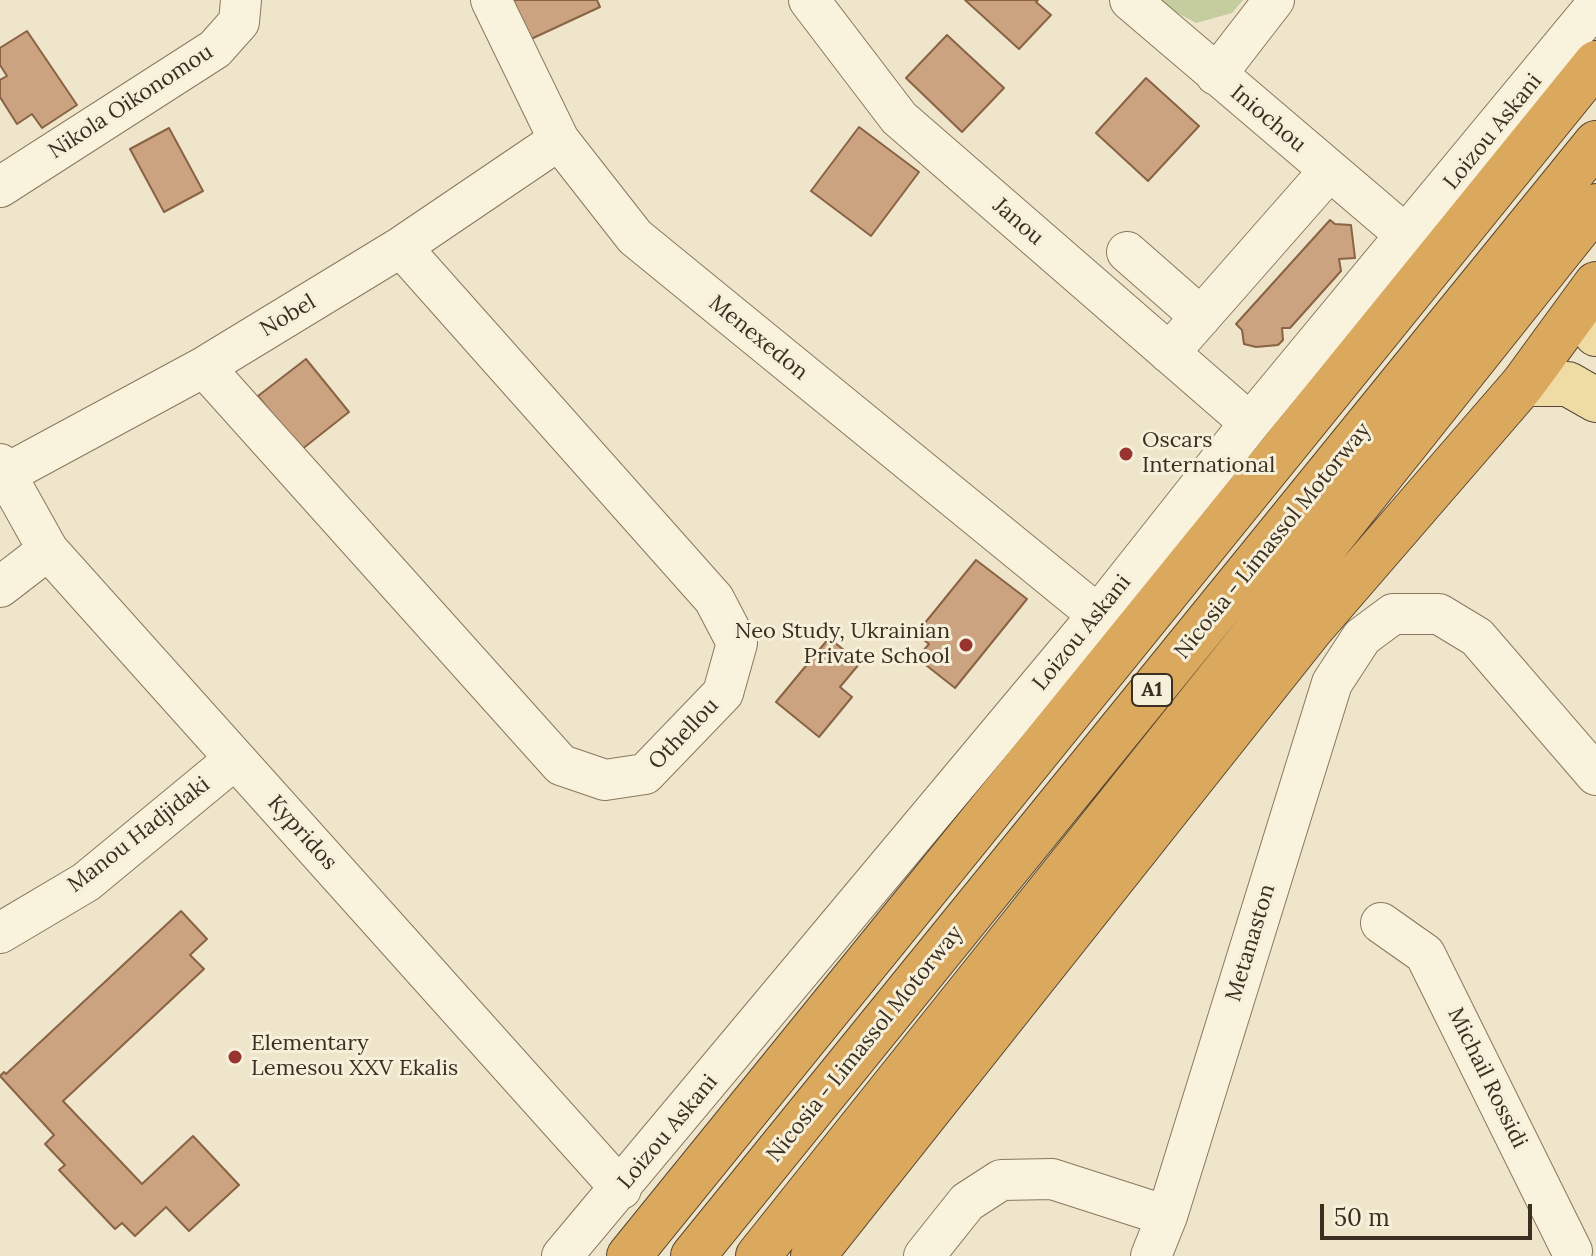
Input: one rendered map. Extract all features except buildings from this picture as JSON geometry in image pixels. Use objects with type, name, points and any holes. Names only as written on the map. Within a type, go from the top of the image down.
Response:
[{"type":"highway","points":[[629,1256],[1596,63]]},
{"type":"highway","name":"Nicosia - Limassol Motorway","points":[[697,1250],[1596,143]]},
{"type":"highway","name":"Nicosia - Limassol Motorway","points":[[758,1256],[1596,206]]},
{"type":"highway","points":[[813,1256],[1311,629],[1523,384],[1596,284]]},
{"type":"main road","points":[[1596,305],[1593,321],[1596,334]]},
{"type":"main road","points":[[1523,384],[1568,384],[1596,400]]},
{"type":"street","name":"Nikola Oikonomou","points":[[0,187],[215,49],[239,22],[241,0]]},
{"type":"street","name":"Menexedon","points":[[491,0],[559,140],[635,237],[1098,615]]},
{"type":"street","name":"Janou","points":[[809,0],[899,118],[1250,423]]},
{"type":"street","name":"Iniochou","points":[[1130,0],[1407,236]]},
{"type":"street","points":[[1216,75],[1274,0]]},
{"type":"street","name":"Loizou Askani","points":[[562,1256],[1098,615],[1250,423],[1596,5]]},
{"type":"street","name":"Nobel","points":[[3,469],[204,367],[401,247],[559,140]]},
{"type":"street","points":[[1169,353],[1329,171]]},
{"type":"street","name":"Othellou","points":[[204,367],[561,765],[605,780],[645,774],[723,693],[737,643],[714,599],[401,247]]},
{"type":"street","points":[[1127,252],[1201,317]]},
{"type":"street","name":"Kypridos","points":[[3,469],[48,550],[621,1189]]},
{"type":"street","points":[[0,587],[48,550]]},
{"type":"street","name":"Metanaston","points":[[1151,1256],[1167,1216],[1332,683],[1362,637],[1393,614],[1439,614],[1477,637],[1596,775]]},
{"type":"street","name":"Manou Hadjidaki","points":[[0,933],[86,882],[235,759]]},
{"type":"street","name":"Michail Rossidi","points":[[1381,923],[1425,954],[1574,1250]]},
{"type":"street","points":[[924,1256],[967,1202],[1001,1180],[1052,1179],[1167,1216]]},
{"type":"green space","points":[[1154,0],[1243,0],[1232,13],[1196,23]]},
{"type":"place","name":"Oscars International","points":[[1126,454]]},
{"type":"place","name":"Neo Study, Ukrainian Private School","points":[[966,645]]},
{"type":"place","name":"Elementary Lemesou XXV Ekalis","points":[[235,1057]]}]
